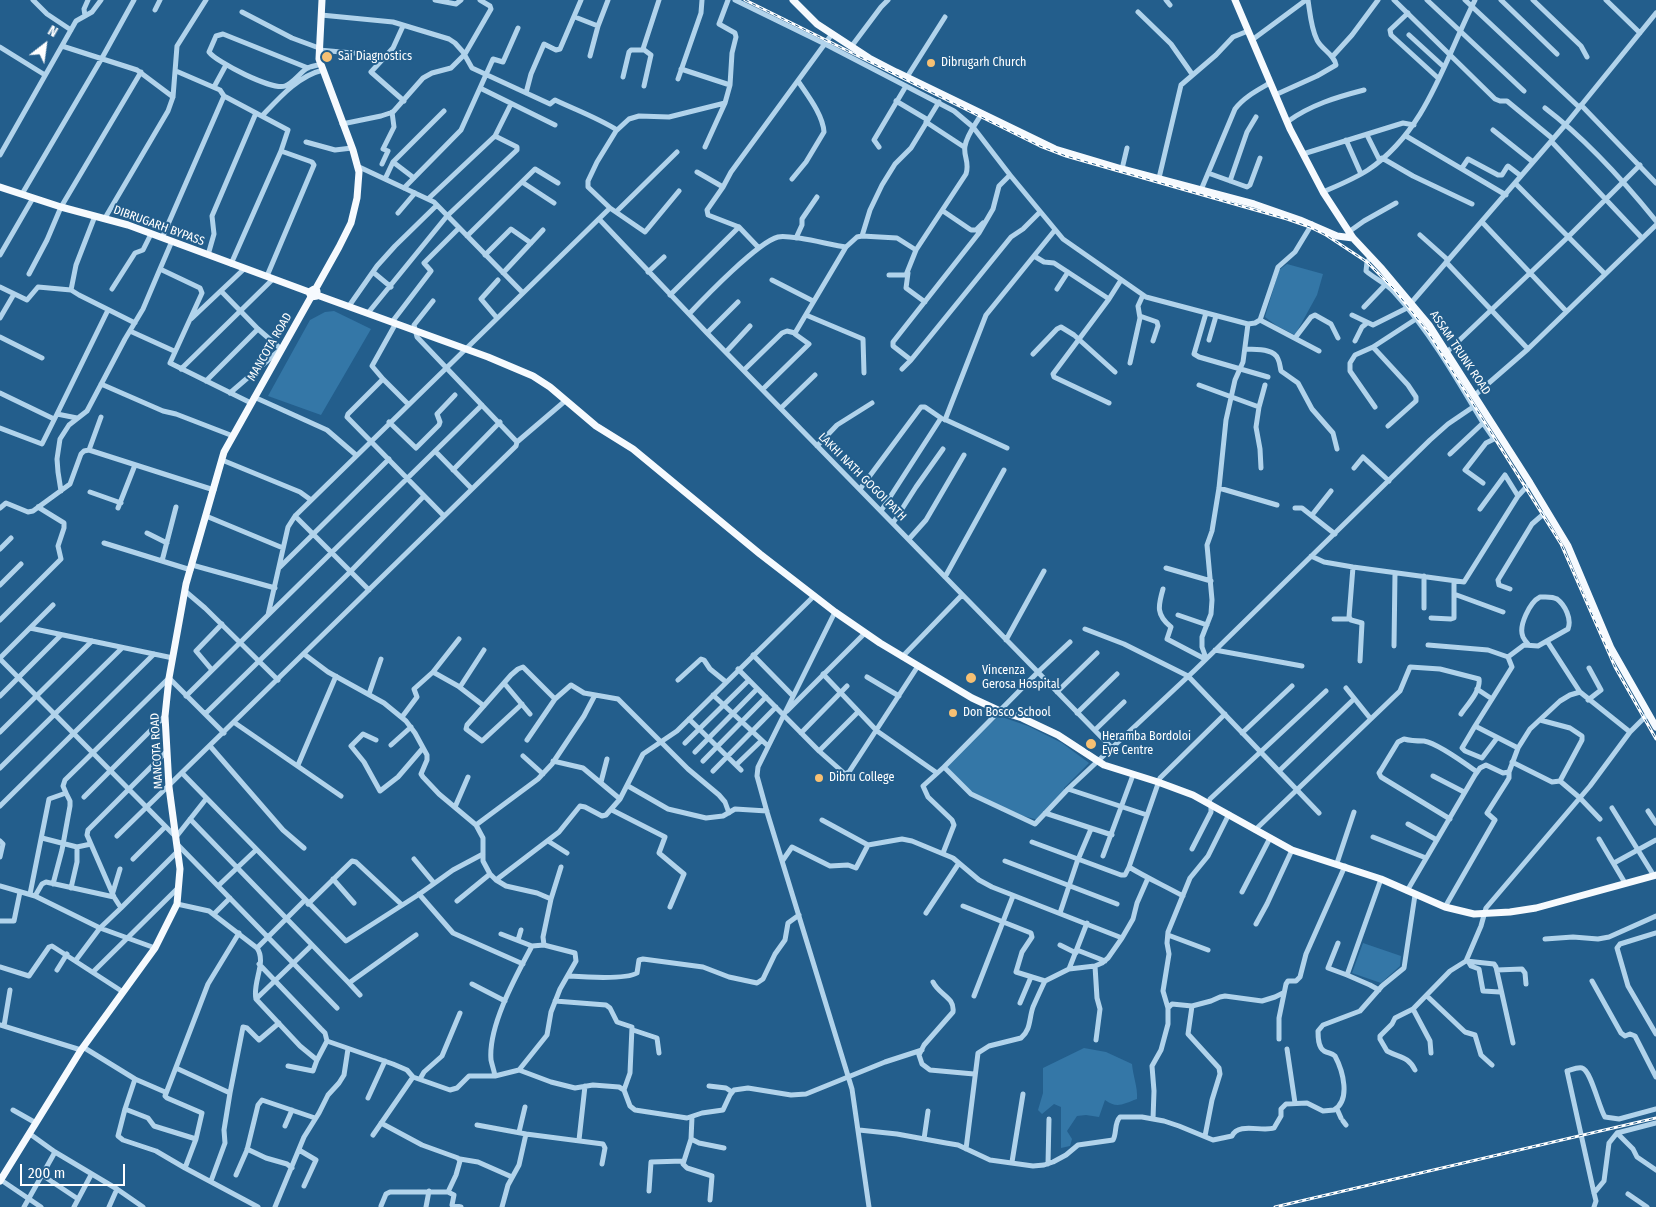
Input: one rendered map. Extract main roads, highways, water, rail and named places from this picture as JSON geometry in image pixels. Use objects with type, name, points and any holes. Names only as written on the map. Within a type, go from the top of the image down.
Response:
[{"type":"main road","name":"MANCOTA ROAD","points":[[0,1180],[82,1049],[156,948],[177,904],[180,868],[169,787],[165,716],[169,678],[185,591],[224,452],[340,247],[351,223],[357,198],[359,172],[319,59],[322,0]]},
{"type":"main road","points":[[793,0],[817,24],[851,47],[1055,149],[1254,204],[1312,224],[1337,236],[1351,235]]},
{"type":"main road","name":"ASSAM TRUNK ROAD","points":[[1235,0],[1287,122],[1324,192],[1351,235],[1371,257],[1409,306],[1429,325],[1530,483],[1568,546],[1611,648],[1656,727]]},
{"type":"main road","name":"DIBRUGARH BYPASS","points":[[0,187],[61,207],[105,218],[172,241],[501,362],[533,376],[550,387],[596,426],[633,449],[760,554],[835,612],[902,657],[972,698],[1058,735],[1111,768],[1158,782],[1210,804],[1292,850],[1382,879],[1445,907],[1460,912],[1484,914],[1536,908],[1655,875]]},
{"type":"railway","points":[[745,0],[1040,146],[1066,156],[1310,227],[1326,235],[1367,262],[1394,289],[1428,332],[1561,544],[1615,667],[1656,739]]},
{"type":"railway","points":[[1275,1207],[1656,1118]]},
{"type":"place","name":"Sai Diagnostics","points":[[327,57]]},
{"type":"place","name":"Dibrugarh Church","points":[[931,63]]},
{"type":"place","name":"Vincenza Gerosa Hospital","points":[[971,678]]},
{"type":"place","name":"Don Bosco School","points":[[953,713]]},
{"type":"place","name":"Heramba Bordoloi Eye Centre","points":[[1091,744]]},
{"type":"place","name":"Dibru College","points":[[819,778]]}]
